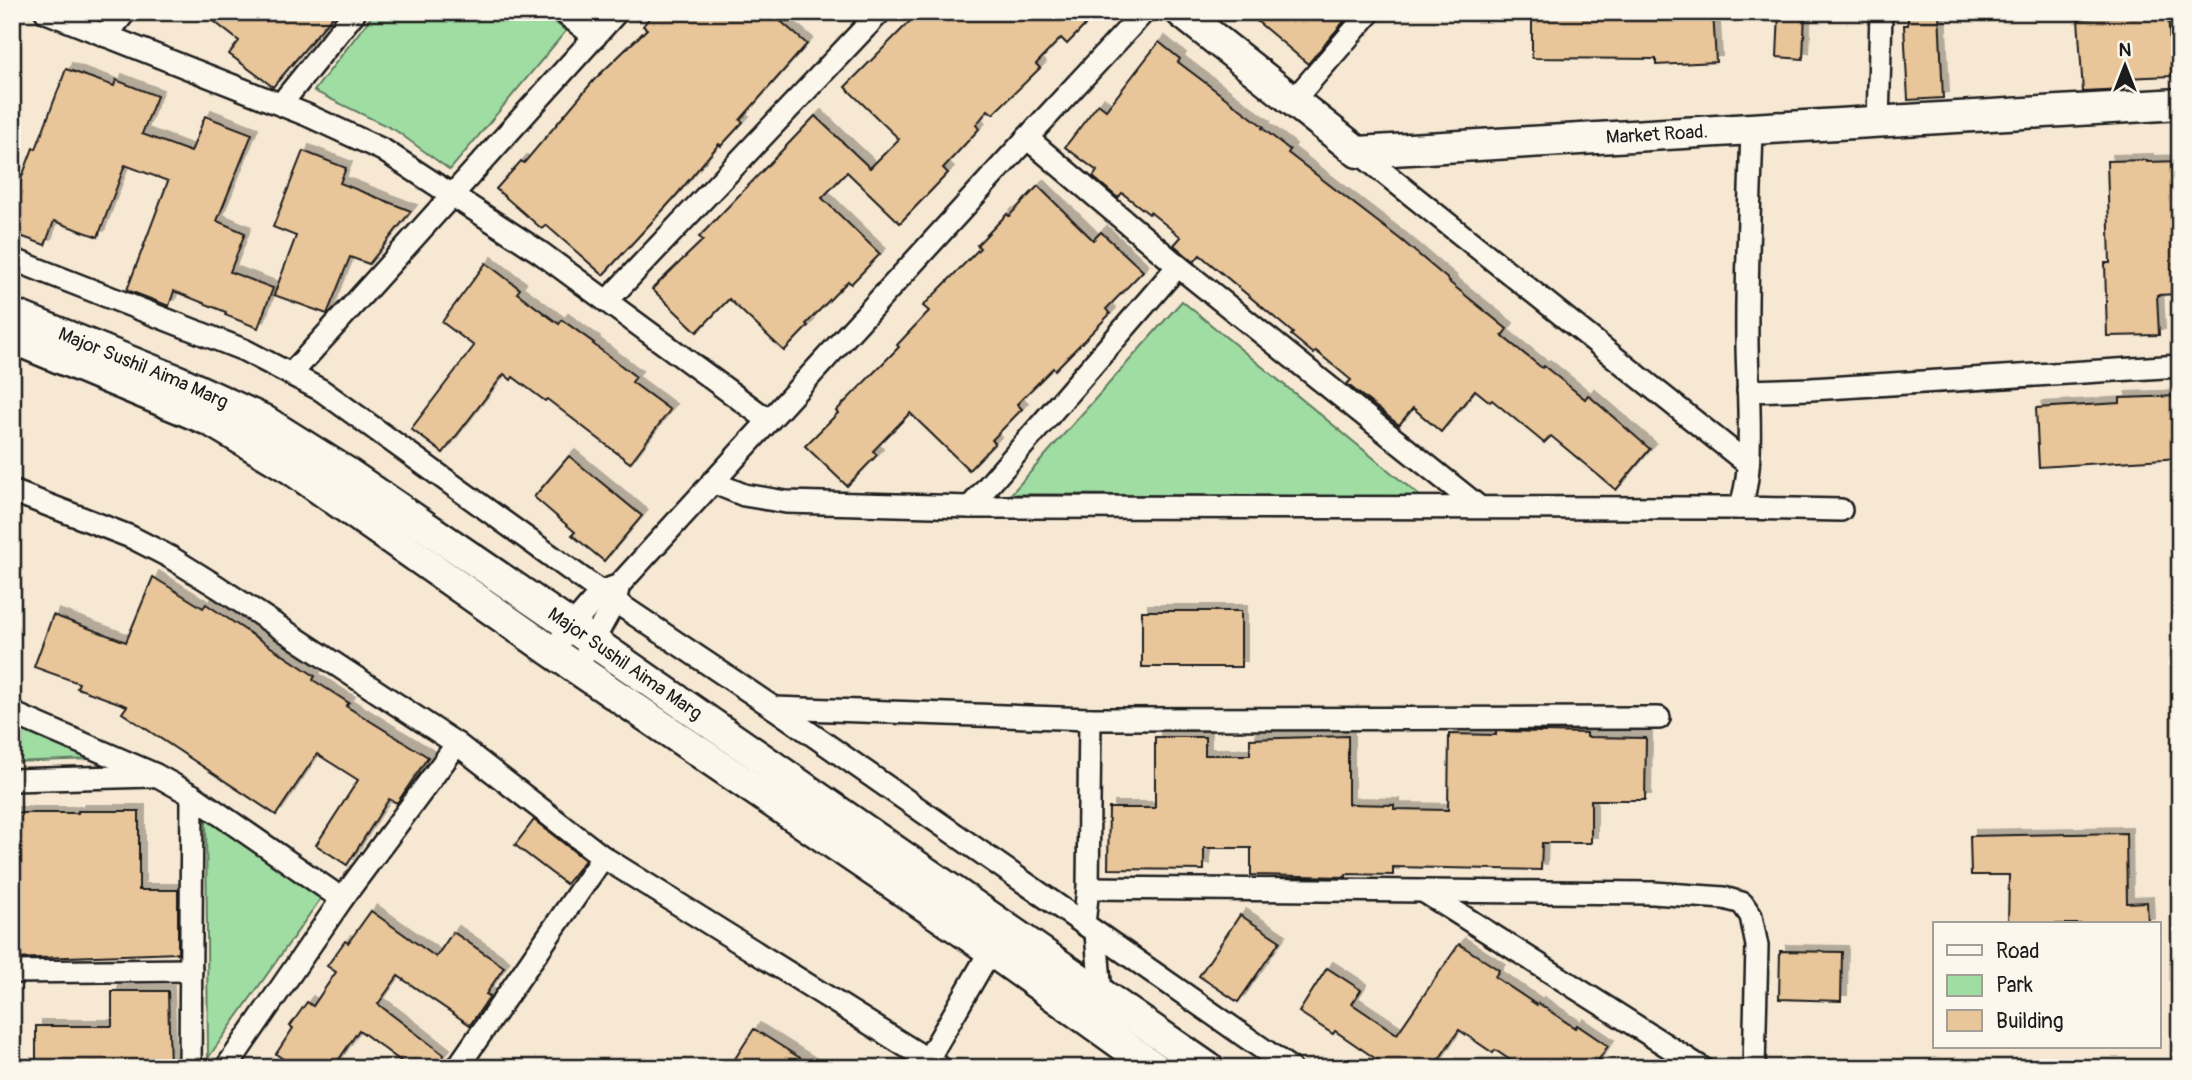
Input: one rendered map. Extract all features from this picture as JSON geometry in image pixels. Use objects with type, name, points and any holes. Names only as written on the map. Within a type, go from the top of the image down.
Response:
[{"type":"street","points":[[46,12],[281,104],[383,150],[608,300],[768,420]]},
{"type":"street","points":[[106,36],[125,12]]},
{"type":"street","points":[[281,104],[355,12]]},
{"type":"street","points":[[563,12],[595,37]]},
{"type":"street","points":[[291,374],[617,12]]},
{"type":"street","points":[[608,300],[880,12]]},
{"type":"street","points":[[576,668],[583,635],[612,593],[1144,12]]},
{"type":"street","points":[[1181,12],[1748,464]]},
{"type":"street","points":[[1292,102],[1370,12]]},
{"type":"street","points":[[1878,123],[1881,12]]},
{"type":"street","name":"Market Road.","points":[[1358,152],[2180,104]]},
{"type":"street","points":[[1739,508],[1747,489],[1748,464],[1747,343],[1752,129]]},
{"type":"street","points":[[1027,138],[1178,267],[1479,507]]},
{"type":"street","points":[[12,259],[244,350],[321,390],[1290,1068]]},
{"type":"street","points":[[970,507],[1178,267]]},
{"type":"street","name":"Major Sushil Aima Marg","points":[[12,314],[178,381],[263,420],[344,471],[583,635],[997,939],[1155,1068]]},
{"type":"street","name":"Major Sushil Aima Marg","points":[[12,338],[211,421],[290,467],[576,668],[997,939],[1101,995],[1208,1068]]},
{"type":"street","points":[[1748,391],[2180,366]]},
{"type":"street","points":[[712,482],[744,495],[773,500],[970,507],[1841,510]]},
{"type":"street","points":[[12,491],[131,537],[170,557],[457,744],[603,857],[931,1065],[997,939]]},
{"type":"street","points":[[551,651],[583,635]]},
{"type":"street","points":[[774,708],[1090,719],[1659,718]]},
{"type":"street","points":[[12,713],[156,775],[192,795],[342,900]]},
{"type":"street","points":[[1090,719],[1088,888],[1090,929],[1101,995]]},
{"type":"street","points":[[226,1068],[342,900],[457,744]]},
{"type":"street","points":[[12,780],[156,775]]},
{"type":"street","points":[[190,1068],[192,795]]},
{"type":"street","points":[[457,1068],[603,857]]},
{"type":"street","points":[[1088,888],[1653,893],[1724,898],[1742,903],[1751,916],[1756,946],[1754,1068]]},
{"type":"street","points":[[1423,891],[1702,1068]]},
{"type":"street","points":[[12,972],[191,970]]},
{"type":"green space","points":[[375,12],[542,12],[566,31],[450,170],[395,130],[314,91]]},
{"type":"green space","points":[[1182,301],[1421,497],[1011,494]]},
{"type":"green space","points":[[12,725],[92,759],[12,762]]},
{"type":"green space","points":[[206,818],[321,898],[208,1058]]},
{"type":"building","points":[[202,12],[336,12],[273,87],[229,54],[239,41]]},
{"type":"building","points":[[654,12],[770,12],[807,44],[740,120],[743,122],[721,146],[719,144],[674,198],[603,275],[546,225],[542,229],[496,189],[521,161],[524,163],[594,80],[647,29],[643,26]]},
{"type":"building","points":[[919,12],[1098,12],[1067,44],[1061,38],[1036,64],[1040,68],[993,114],[988,110],[976,125],[979,129],[943,168],[948,173],[900,223],[847,172],[822,198],[880,254],[851,284],[848,281],[784,351],[729,299],[697,332],[652,289],[703,240],[699,237],[815,116],[870,168],[899,139],[845,87]]},
{"type":"building","points":[[1246,12],[1352,12],[1308,64]]},
{"type":"building","points":[[1532,12],[1713,12],[1716,62],[1656,65],[1656,59],[1532,58]]},
{"type":"building","points":[[1779,12],[1805,12],[1803,59],[1777,57]]},
{"type":"building","points":[[1908,12],[1939,12],[1943,98],[1908,100],[1904,25],[1908,25]]},
{"type":"building","points":[[2168,13],[2172,76],[2124,78],[2125,90],[2083,92],[2078,19]]},
{"type":"building","points":[[1159,42],[1180,59],[1178,62],[1264,127],[1262,128],[1290,150],[1288,153],[1400,239],[1507,329],[1502,336],[1585,399],[1588,395],[1650,449],[1616,490],[1551,436],[1544,443],[1492,400],[1490,402],[1475,390],[1441,432],[1413,408],[1399,425],[1347,384],[1351,380],[1316,351],[1314,354],[1291,335],[1293,333],[1200,255],[1194,262],[1174,245],[1181,237],[1122,193],[1118,198],[1093,177],[1097,171],[1065,147],[1098,104],[1106,110]]},
{"type":"building","points":[[66,69],[114,86],[116,80],[157,96],[142,134],[191,152],[205,116],[252,134],[217,221],[245,233],[230,272],[273,288],[258,328],[174,291],[169,306],[127,290],[168,181],[125,165],[98,237],[54,221],[45,245],[12,233],[12,203]]},
{"type":"building","points":[[303,151],[346,168],[340,183],[411,211],[369,264],[350,257],[327,314],[274,295],[296,236],[273,227]]},
{"type":"building","points":[[2107,161],[2180,161],[2180,294],[2157,295],[2159,335],[2107,336],[2105,263],[2110,263]]},
{"type":"building","points":[[1038,186],[1093,240],[1101,232],[1143,271],[1106,309],[1110,314],[1017,404],[1022,409],[992,440],[995,443],[969,470],[910,413],[873,451],[877,455],[847,486],[805,446],[899,347],[897,345],[929,311],[923,306],[980,248],[977,245]]},
{"type":"building","points":[[486,263],[520,289],[517,293],[559,324],[562,320],[594,343],[636,377],[632,382],[670,410],[630,463],[547,399],[545,401],[513,377],[511,380],[504,374],[443,453],[411,429],[474,346],[442,322]]},
{"type":"building","points":[[2180,396],[2180,458],[2039,467],[2036,408],[2120,403],[2120,398]]},
{"type":"building","points":[[569,456],[642,516],[604,561],[572,535],[575,532],[534,497]]},
{"type":"building","points":[[153,577],[203,608],[206,604],[315,676],[313,680],[349,703],[346,706],[428,757],[397,803],[389,799],[347,865],[316,845],[358,780],[317,754],[276,815],[122,713],[127,706],[77,688],[79,683],[34,667],[53,615],[126,642]]},
{"type":"building","points":[[1142,611],[1241,611],[1241,667],[1142,667]]},
{"type":"building","points":[[1496,731],[1587,733],[1587,737],[1646,738],[1645,800],[1591,800],[1591,843],[1542,843],[1541,870],[1393,867],[1393,875],[1251,875],[1251,848],[1204,848],[1204,870],[1108,869],[1109,808],[1155,808],[1155,737],[1205,737],[1205,755],[1250,755],[1250,739],[1348,736],[1348,804],[1394,805],[1394,809],[1448,810],[1449,734],[1496,735]]},
{"type":"building","points":[[139,811],[139,890],[178,890],[178,953],[12,959],[12,813]]},
{"type":"building","points":[[534,820],[585,860],[566,884],[515,845]]},
{"type":"building","points":[[2126,833],[2127,903],[2147,902],[2148,922],[2008,922],[2009,875],[1971,875],[1970,836]]},
{"type":"building","points":[[371,911],[436,957],[453,932],[504,967],[486,994],[490,996],[470,1025],[398,976],[378,1004],[444,1055],[434,1068],[410,1068],[359,1030],[333,1068],[296,1068],[276,1054],[293,1028],[290,1026],[307,1002],[313,1006],[336,972],[327,966]]},
{"type":"building","points":[[1240,915],[1280,941],[1238,1002],[1199,976]]},
{"type":"building","points":[[1459,944],[1499,970],[1495,977],[1608,1046],[1593,1068],[1522,1068],[1495,1050],[1493,1053],[1459,1030],[1433,1068],[1375,1068],[1379,1061],[1335,1031],[1333,1034],[1299,1012],[1327,968],[1361,990],[1352,1004],[1397,1034]]},
{"type":"building","points":[[1780,951],[1842,952],[1841,1001],[1779,999]]},
{"type":"building","points":[[112,991],[168,991],[170,1068],[111,1068],[111,1063],[36,1063],[36,1026],[112,1026]]},
{"type":"building","points":[[754,1029],[816,1068],[729,1068]]}]
